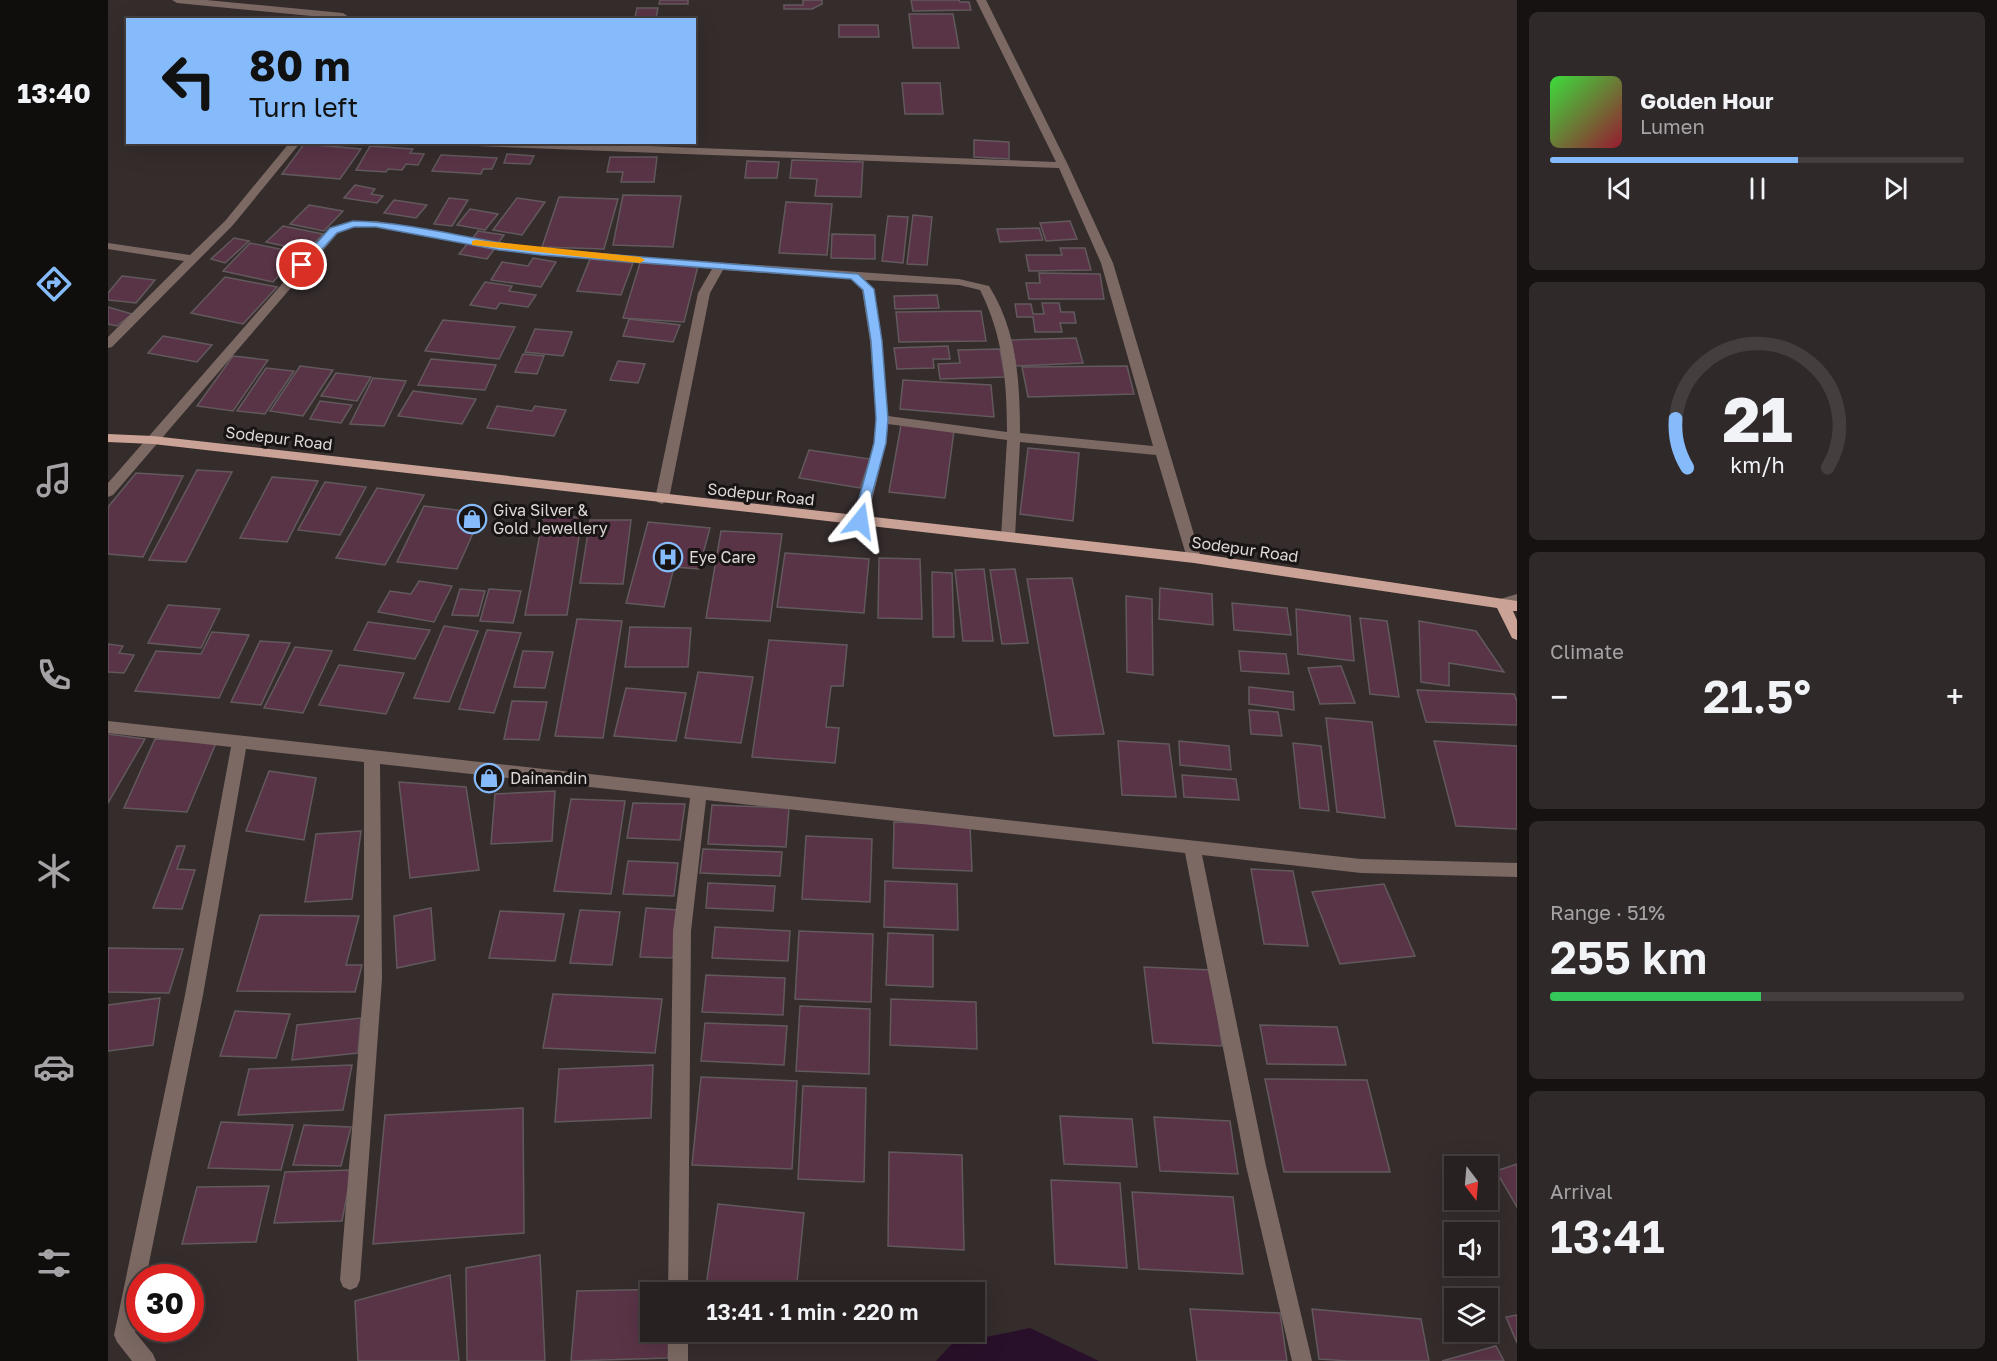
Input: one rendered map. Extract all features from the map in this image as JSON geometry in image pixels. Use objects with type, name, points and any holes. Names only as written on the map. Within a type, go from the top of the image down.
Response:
[{"type":"main road","name":"Sodepur Road","points":[[108,438],[153,441],[1194,558],[1509,605]]},
{"type":"main road","points":[[1509,605],[1517,634]]},
{"type":"street","points":[[177,0],[346,18]]},
{"type":"street","points":[[981,0],[1063,165],[1107,263],[1194,558]]},
{"type":"street","points":[[108,344],[191,259],[229,224],[294,144]]},
{"type":"street","points":[[501,144],[1063,165]]},
{"type":"street","points":[[108,492],[334,231],[353,224],[376,224],[499,247],[584,256],[959,282],[985,288],[996,305],[1008,358],[1013,437],[1008,537]]},
{"type":"street","points":[[108,246],[191,259]]},
{"type":"street","points":[[662,499],[704,293],[719,266]]},
{"type":"street","points":[[854,276],[868,289],[876,341],[882,419],[880,443],[860,521]]},
{"type":"street","points":[[882,419],[1013,437],[1161,451]]},
{"type":"street","points":[[1517,599],[1509,605],[1517,610]]},
{"type":"street","points":[[108,727],[1361,866],[1517,870]]},
{"type":"street","points":[[146,1361],[124,1335],[194,995],[240,741]]},
{"type":"street","points":[[350,1280],[373,979],[372,756]]},
{"type":"street","points":[[678,1282],[682,931],[699,792]]},
{"type":"street","points":[[1192,847],[1256,1166],[1302,1361]]},
{"type":"street","points":[[678,1342],[678,1361]]},
{"type":"shaded area","points":[[1030,1328],[1099,1361],[936,1361],[952,1344],[985,1342],[985,1337]]},
{"type":"building","points":[[660,0],[688,0],[688,4],[659,4]]},
{"type":"building","points":[[803,0],[822,0],[822,4],[812,9],[784,9],[784,5],[803,5]]},
{"type":"building","points":[[911,0],[959,0],[969,2],[971,10],[913,11]]},
{"type":"building","points":[[637,8],[658,8],[656,18],[635,17]]},
{"type":"building","points":[[909,14],[953,14],[959,48],[913,48]]},
{"type":"building","points":[[839,25],[878,25],[879,37],[839,37]]},
{"type":"building","points":[[902,83],[940,83],[943,114],[905,114]]},
{"type":"building","points":[[974,140],[1009,142],[1009,159],[974,157]]},
{"type":"building","points":[[304,144],[361,149],[340,179],[282,174]]},
{"type":"building","points":[[370,146],[413,149],[410,153],[424,154],[418,165],[406,164],[402,170],[388,169],[386,172],[356,170]]},
{"type":"building","points":[[507,154],[534,156],[530,164],[504,163]]},
{"type":"building","points":[[441,155],[497,158],[492,169],[483,169],[481,174],[432,171]]},
{"type":"building","points":[[610,157],[657,157],[654,182],[621,182],[623,172],[607,172]]},
{"type":"building","points":[[792,160],[863,162],[861,197],[815,196],[817,179],[790,178]]},
{"type":"building","points":[[747,161],[779,162],[777,178],[745,178]]},
{"type":"building","points":[[355,185],[375,189],[371,194],[383,196],[377,203],[344,198]]},
{"type":"building","points":[[623,195],[681,196],[673,247],[613,245]]},
{"type":"building","points":[[559,197],[618,199],[604,249],[542,247]]},
{"type":"building","points":[[449,198],[468,200],[452,226],[434,224]]},
{"type":"building","points":[[517,198],[545,202],[522,235],[493,230]]},
{"type":"building","points":[[394,200],[427,205],[416,218],[384,213]]},
{"type":"building","points":[[786,202],[832,204],[827,255],[779,253]]},
{"type":"building","points":[[309,205],[343,211],[324,231],[290,224]]},
{"type":"building","points":[[470,209],[498,214],[485,230],[457,225]]},
{"type":"building","points":[[913,215],[932,217],[927,265],[907,264]]},
{"type":"building","points":[[888,216],[908,217],[903,263],[882,261]]},
{"type":"building","points":[[1070,221],[1077,239],[1046,241],[1040,223]]},
{"type":"building","points":[[283,226],[323,234],[307,251],[266,242]]},
{"type":"building","points":[[1039,228],[1043,240],[1000,242],[997,229]]},
{"type":"building","points":[[478,231],[504,235],[496,246],[470,242]]},
{"type":"building","points":[[832,234],[875,235],[875,259],[831,258]]},
{"type":"building","points":[[234,238],[249,241],[225,263],[211,259]]},
{"type":"building","points":[[250,243],[299,253],[273,282],[223,271]]},
{"type":"building","points":[[468,243],[495,248],[487,259],[459,254]]},
{"type":"building","points":[[1060,248],[1085,248],[1091,270],[1029,271],[1026,255],[1062,255]]},
{"type":"building","points":[[533,258],[556,262],[541,287],[491,280],[502,262],[528,266]]},
{"type":"building","points":[[590,259],[633,263],[621,295],[577,291]]},
{"type":"building","points":[[640,263],[698,266],[684,322],[623,318]]},
{"type":"building","points":[[1039,273],[1100,274],[1104,299],[1029,299],[1026,283],[1040,283]]},
{"type":"building","points":[[122,276],[155,280],[136,303],[108,300],[108,293]]},
{"type":"building","points":[[225,277],[277,287],[243,324],[191,313]]},
{"type":"building","points":[[485,282],[512,286],[509,291],[536,295],[528,307],[500,303],[496,309],[470,305]]},
{"type":"building","points":[[937,295],[939,308],[895,309],[894,296]]},
{"type":"building","points":[[1042,303],[1059,303],[1061,312],[1074,312],[1076,323],[1060,323],[1062,332],[1035,332],[1033,317],[1017,317],[1015,304],[1031,304],[1033,314],[1044,314]]},
{"type":"building","points":[[108,307],[132,314],[117,326],[108,324]]},
{"type":"building","points":[[981,311],[986,341],[899,342],[896,312]]},
{"type":"building","points":[[629,319],[680,325],[673,342],[623,336]]},
{"type":"building","points":[[443,320],[515,327],[499,359],[425,351]]},
{"type":"building","points":[[535,329],[572,332],[563,356],[525,352]]},
{"type":"building","points":[[163,336],[212,345],[197,362],[148,353]]},
{"type":"building","points":[[1076,338],[1083,363],[1016,366],[1011,340]]},
{"type":"building","points":[[948,346],[950,359],[933,359],[934,368],[897,369],[894,348]]},
{"type":"building","points":[[1000,349],[1005,377],[940,379],[938,364],[960,363],[958,350]]},
{"type":"building","points":[[523,354],[544,356],[537,374],[515,372]]},
{"type":"building","points":[[233,356],[268,360],[233,411],[197,406]]},
{"type":"building","points":[[431,359],[496,365],[485,390],[418,385]]},
{"type":"building","points":[[618,361],[645,364],[638,383],[610,380]]},
{"type":"building","points":[[300,366],[333,370],[303,416],[270,411]]},
{"type":"building","points":[[1127,366],[1134,394],[1028,397],[1022,367]]},
{"type":"building","points":[[266,368],[294,371],[265,414],[237,411]]},
{"type":"building","points":[[336,373],[371,377],[357,401],[321,396]]},
{"type":"building","points":[[373,378],[406,381],[384,426],[350,424]]},
{"type":"building","points":[[903,380],[991,385],[994,417],[900,409]]},
{"type":"building","points":[[413,391],[476,399],[462,424],[398,416]]},
{"type":"building","points":[[320,401],[352,405],[341,423],[310,419]]},
{"type":"building","points":[[497,406],[532,411],[535,406],[566,410],[554,436],[487,428]]},
{"type":"building","points":[[901,425],[954,431],[945,498],[889,492]]},
{"type":"building","points":[[1028,448],[1079,453],[1073,521],[1020,514]]},
{"type":"building","points":[[809,450],[870,459],[860,488],[799,478]]},
{"type":"building","points":[[197,470],[232,472],[186,562],[149,560]]},
{"type":"building","points":[[136,473],[183,476],[143,557],[108,554],[108,507]]},
{"type":"building","points":[[272,477],[318,481],[287,542],[240,538]]},
{"type":"building","points":[[325,482],[366,487],[340,535],[298,530]]},
{"type":"building","points":[[377,488],[424,495],[385,565],[336,558]]},
{"type":"building","points":[[424,506],[482,513],[457,569],[397,562]]},
{"type":"building","points":[[543,517],[582,517],[567,615],[525,615]]},
{"type":"building","points":[[590,520],[631,520],[623,584],[580,583]]},
{"type":"building","points":[[648,522],[710,528],[699,569],[674,567],[664,607],[626,603]]},
{"type":"building","points":[[721,531],[782,534],[770,621],[706,618]]},
{"type":"building","points":[[785,553],[869,559],[864,613],[777,607]]},
{"type":"building","points":[[879,558],[920,559],[922,619],[878,618]]},
{"type":"building","points":[[984,569],[993,641],[963,641],[955,570]]},
{"type":"building","points":[[1015,569],[1028,643],[1002,644],[990,570]]},
{"type":"building","points":[[932,572],[952,573],[954,637],[933,637]]},
{"type":"building","points":[[1072,578],[1104,734],[1054,736],[1027,579]]},
{"type":"building","points":[[419,581],[452,586],[434,622],[378,612],[390,591],[411,594]]},
{"type":"building","points":[[1160,588],[1212,594],[1213,625],[1159,619]]},
{"type":"building","points":[[460,589],[485,591],[478,616],[452,615]]},
{"type":"building","points":[[489,589],[521,591],[513,623],[480,621]]},
{"type":"building","points":[[1126,596],[1152,599],[1153,675],[1127,672]]},
{"type":"building","points":[[1232,603],[1287,608],[1291,635],[1234,630]]},
{"type":"building","points":[[168,605],[220,609],[201,648],[148,643]]},
{"type":"building","points":[[1296,609],[1350,616],[1354,661],[1298,654]]},
{"type":"building","points":[[1360,618],[1387,621],[1399,697],[1370,694]]},
{"type":"building","points":[[577,619],[622,621],[603,738],[555,736]]},
{"type":"building","points":[[1419,621],[1476,631],[1504,672],[1449,663],[1449,686],[1421,682]]},
{"type":"building","points":[[368,622],[430,630],[415,659],[354,650]]},
{"type":"building","points":[[444,626],[478,631],[449,702],[414,698]]},
{"type":"building","points":[[630,627],[691,628],[688,667],[625,667]]},
{"type":"building","points":[[487,630],[521,633],[494,713],[459,709]]},
{"type":"building","points":[[212,632],[249,635],[219,698],[135,691],[156,651],[201,654]]},
{"type":"building","points":[[769,640],[847,645],[843,686],[831,686],[826,727],[839,728],[835,763],[752,757]]},
{"type":"building","points":[[260,641],[290,643],[261,705],[231,702]]},
{"type":"building","points":[[108,644],[123,646],[119,653],[134,655],[124,673],[108,672]]},
{"type":"building","points":[[295,647],[332,651],[303,713],[264,708]]},
{"type":"building","points":[[523,651],[553,652],[545,688],[514,687]]},
{"type":"building","points":[[1239,651],[1286,654],[1289,674],[1241,671]]},
{"type":"building","points":[[339,665],[404,673],[386,714],[319,705]]},
{"type":"building","points":[[1341,666],[1355,703],[1320,704],[1308,668]]},
{"type":"building","points":[[698,672],[753,677],[741,743],[685,738]]},
{"type":"building","points":[[1249,687],[1293,692],[1294,710],[1249,704]]},
{"type":"building","points":[[626,688],[686,693],[676,741],[614,736]]},
{"type":"building","points":[[1417,690],[1514,694],[1517,701],[1517,725],[1426,722]]},
{"type":"building","points":[[512,701],[547,702],[539,740],[504,739]]},
{"type":"building","points":[[1249,710],[1278,712],[1282,736],[1251,734]]},
{"type":"building","points":[[1326,718],[1372,722],[1385,818],[1337,812]]},
{"type":"building","points":[[108,734],[145,739],[108,803]]},
{"type":"building","points":[[155,739],[216,743],[187,812],[124,808]]},
{"type":"building","points":[[1118,741],[1169,744],[1176,797],[1122,795]]},
{"type":"building","points":[[1179,741],[1229,746],[1231,770],[1180,765]]},
{"type":"building","points":[[1434,741],[1517,746],[1517,829],[1456,826]]},
{"type":"building","points":[[1293,743],[1321,746],[1329,811],[1300,808]]},
{"type":"building","points":[[269,771],[316,778],[304,840],[246,831]]},
{"type":"building","points":[[1182,775],[1236,779],[1239,800],[1184,797]]},
{"type":"building","points":[[399,782],[466,787],[479,870],[410,878]]},
{"type":"building","points":[[555,791],[552,841],[491,844],[495,794]]},
{"type":"building","points":[[571,799],[625,801],[611,894],[554,891]]},
{"type":"building","points":[[633,803],[685,804],[680,840],[627,838]]},
{"type":"building","points":[[712,805],[789,808],[786,847],[708,844]]},
{"type":"building","points":[[894,822],[970,825],[972,871],[893,868]]},
{"type":"building","points":[[361,831],[352,899],[305,902],[316,834]]},
{"type":"building","points":[[806,836],[872,839],[870,902],[802,899]]},
{"type":"building","points":[[177,846],[185,846],[177,869],[195,870],[182,909],[153,908]]},
{"type":"building","points":[[703,849],[782,852],[780,876],[700,873]]},
{"type":"building","points":[[628,861],[678,863],[674,896],[623,894]]},
{"type":"building","points":[[1251,869],[1293,871],[1308,946],[1264,944]]},
{"type":"building","points":[[885,881],[957,884],[958,930],[884,927]]},
{"type":"building","points":[[708,883],[775,886],[773,911],[706,908]]},
{"type":"building","points":[[1384,884],[1415,956],[1340,964],[1312,892]]},
{"type":"building","points":[[431,908],[435,960],[397,968],[394,916]]},
{"type":"building","points":[[646,908],[679,910],[673,958],[640,957]]},
{"type":"building","points":[[580,910],[620,912],[612,965],[570,963]]},
{"type":"building","points":[[500,911],[564,914],[555,961],[489,958]]},
{"type":"building","points":[[260,915],[359,916],[346,965],[362,965],[355,992],[237,991]]},
{"type":"building","points":[[715,927],[790,931],[788,961],[712,958]]},
{"type":"building","points":[[799,931],[873,934],[871,1002],[795,999]]},
{"type":"building","points":[[888,933],[933,935],[933,987],[886,985]]},
{"type":"building","points":[[108,948],[183,949],[169,993],[108,992]]},
{"type":"building","points":[[1144,967],[1212,970],[1222,1046],[1153,1043]]},
{"type":"building","points":[[706,975],[785,978],[783,1015],[702,1012]]},
{"type":"building","points":[[553,994],[662,999],[655,1053],[543,1048]]},
{"type":"building","points":[[160,998],[153,1045],[108,1051],[108,1005]]},
{"type":"building","points":[[891,999],[976,1002],[977,1049],[890,1045]]},
{"type":"building","points":[[800,1006],[870,1009],[869,1074],[796,1071]]},
{"type":"building","points":[[235,1011],[290,1014],[276,1058],[220,1056]]},
{"type":"building","points":[[361,1018],[358,1053],[292,1060],[297,1025]]},
{"type":"building","points":[[705,1023],[787,1026],[784,1065],[701,1061]]},
{"type":"building","points":[[1260,1025],[1337,1027],[1346,1065],[1267,1064]]},
{"type":"building","points":[[352,1065],[343,1110],[238,1115],[249,1069]]},
{"type":"building","points":[[653,1065],[651,1118],[555,1122],[559,1069]]},
{"type":"building","points":[[701,1077],[797,1081],[792,1169],[692,1165]]},
{"type":"building","points":[[1265,1079],[1367,1080],[1390,1172],[1284,1172]]},
{"type":"building","points":[[803,1086],[866,1088],[864,1182],[798,1179]]},
{"type":"building","points":[[523,1108],[524,1233],[373,1244],[385,1115]]},
{"type":"building","points":[[1060,1116],[1132,1119],[1137,1167],[1064,1164]]},
{"type":"building","points":[[1154,1117],[1230,1121],[1238,1174],[1160,1171]]},
{"type":"building","points":[[221,1122],[293,1125],[281,1170],[208,1168]]},
{"type":"building","points":[[304,1125],[351,1127],[341,1166],[293,1165]]},
{"type":"building","points":[[889,1152],[962,1155],[964,1250],[888,1246]]},
{"type":"building","points":[[1517,1164],[1517,1207],[1498,1174],[1498,1170]]},
{"type":"building","points":[[352,1170],[342,1221],[274,1223],[285,1172]]},
{"type":"building","points":[[1051,1180],[1120,1183],[1127,1268],[1055,1264]]},
{"type":"building","points":[[269,1186],[256,1242],[182,1244],[197,1187]]},
{"type":"building","points":[[1132,1192],[1233,1197],[1243,1274],[1139,1269]]},
{"type":"building","points":[[718,1204],[804,1213],[797,1282],[707,1282]]},
{"type":"building","points":[[540,1255],[545,1361],[467,1361],[466,1268]]},
{"type":"building","points":[[450,1275],[459,1361],[358,1361],[355,1301]]},
{"type":"building","points":[[640,1290],[640,1342],[669,1342],[668,1358],[571,1361],[577,1291]]},
{"type":"building","points":[[1190,1309],[1280,1313],[1287,1361],[1197,1361]]},
{"type":"building","points":[[1312,1309],[1421,1319],[1429,1361],[1319,1359]]},
{"type":"building","points":[[1517,1315],[1517,1343],[1506,1317]]},
{"type":"building","points":[[1496,1346],[1504,1361],[1442,1361]]},
{"type":"slow traffic","points":[[476,243],[640,260]]},
{"type":"place","name":"Giva Silver & Gold Jewellery","points":[[472,519]]},
{"type":"place","name":"Eye Care","points":[[668,557]]},
{"type":"place","name":"Dainandin","points":[[489,778]]},
{"type":"route","points":[[302,265],[334,231],[353,224],[376,224],[463,241],[541,252],[854,276],[868,289],[876,341],[882,419],[880,443],[860,521]]}]
